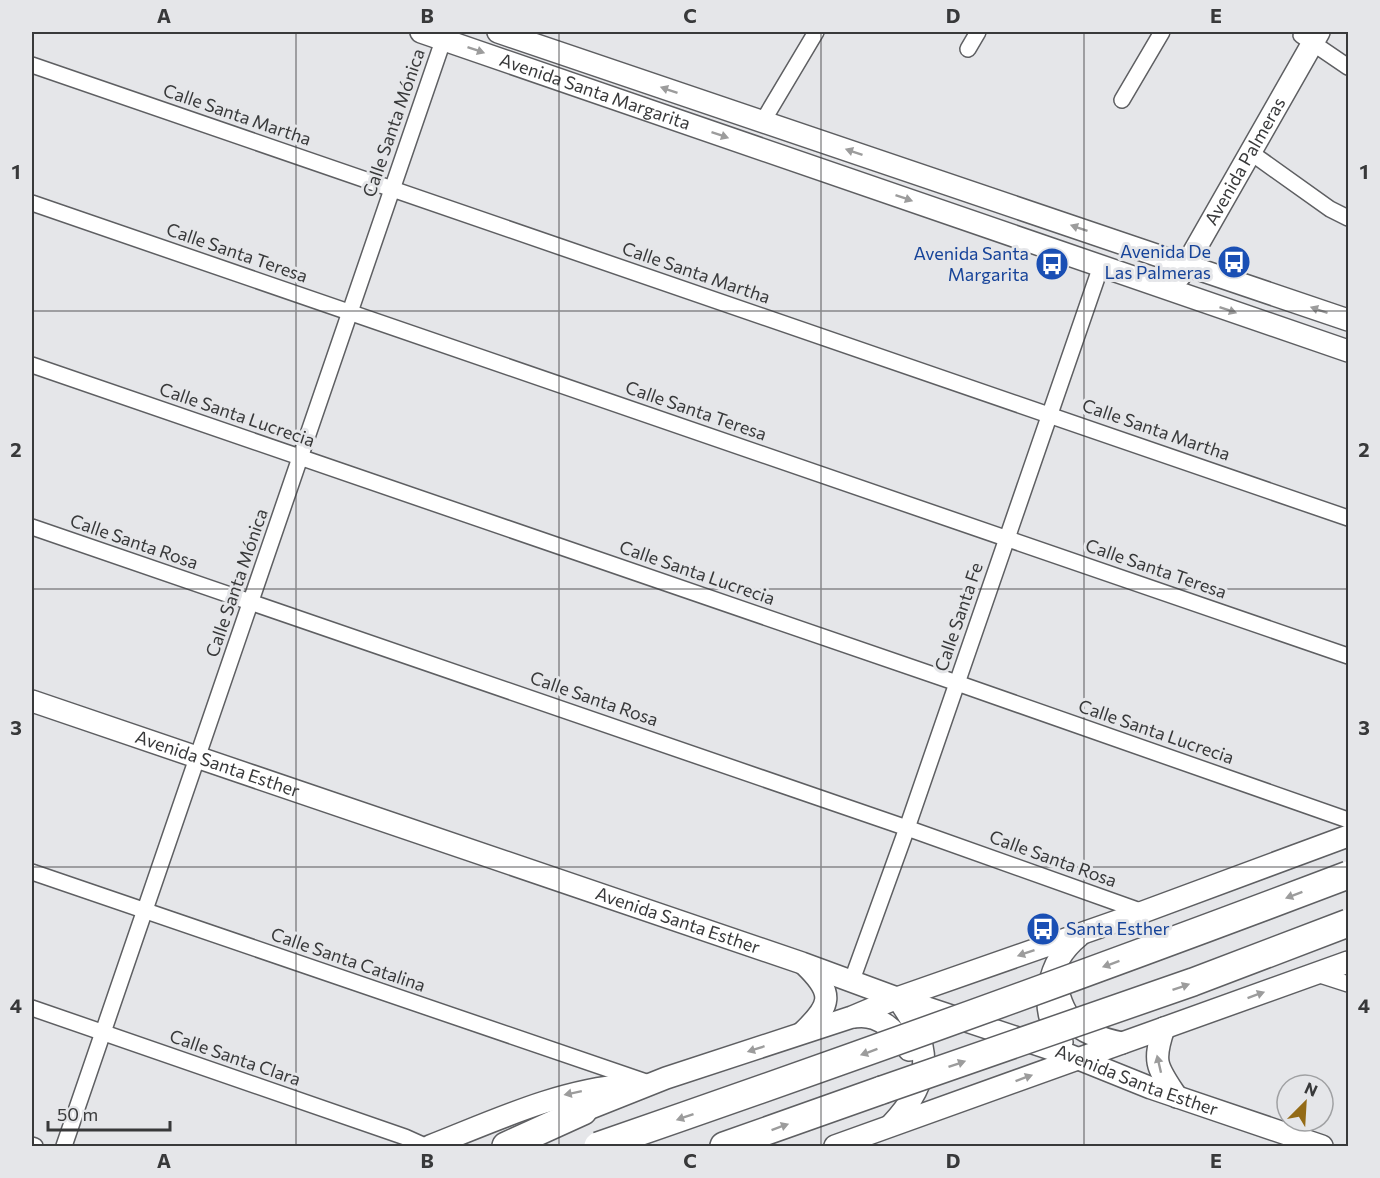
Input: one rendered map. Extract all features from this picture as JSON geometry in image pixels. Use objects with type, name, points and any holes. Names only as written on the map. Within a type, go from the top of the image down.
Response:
[{"type":"highway","points":[[598,1146],[787,1081],[1120,961],[1348,875]]},
{"type":"highway","points":[[724,1146],[1193,982],[1348,923]]},
{"type":"highway","points":[[506,1146],[583,1111]]},
{"type":"main road","name":"Avenida Santa Margarita","points":[[421,32],[445,35],[1348,351]]},
{"type":"main road","name":"Avenida Santa Margarita","points":[[498,32],[1348,320]]},
{"type":"main road","name":"Avenida Palmeras","points":[[1180,263],[1250,152],[1309,35]]},
{"type":"main road","name":"Avenida Palmeras","points":[[1166,288],[1309,35]]},
{"type":"main road","name":"Avenida Santa Esther","points":[[32,700],[852,980],[897,998],[1078,1059],[1177,1097],[1322,1146]]},
{"type":"main road","points":[[583,1111],[652,1084],[852,1017],[897,998],[1143,912],[1348,836]]},
{"type":"main road","points":[[1078,1059],[1059,1038],[1049,1014],[1048,988],[1053,969],[1063,952],[1081,934]]},
{"type":"main road","points":[[835,1146],[1348,962]]},
{"type":"main road","points":[[800,1034],[823,1011],[826,998],[818,978],[802,963]]},
{"type":"main road","points":[[1053,969],[1062,1007],[1069,1019],[1082,1030],[1099,1038],[1122,1043]]},
{"type":"main road","points":[[890,1126],[909,1104],[918,1087],[923,1069],[922,1044],[913,1021],[897,998]]},
{"type":"main road","points":[[852,1017],[867,1015],[898,1035],[915,1058],[918,1087]]},
{"type":"main road","points":[[1164,1028],[1156,1051],[1159,1070],[1177,1097]]},
{"type":"main road","points":[[430,1146],[567,1094],[610,1086],[652,1084]]},
{"type":"street","points":[[763,121],[816,32]]},
{"type":"street","points":[[968,49],[978,32]]},
{"type":"street","points":[[1122,100],[1162,32]]},
{"type":"street","name":"Calle Santa Mónica","points":[[64,1146],[445,35]]},
{"type":"street","points":[[1309,35],[1348,67]]},
{"type":"street","name":"Calle Santa Martha","points":[[32,65],[1348,518]]},
{"type":"street","points":[[1250,152],[1330,209],[1348,218]]},
{"type":"street","name":"Calle Santa Teresa","points":[[32,203],[1348,656]]},
{"type":"street","name":"Calle Santa Fe","points":[[852,980],[907,828],[1101,266]]},
{"type":"street","name":"Calle Santa Lucrecia","points":[[32,365],[1348,820]]},
{"type":"street","name":"Calle Santa Rosa","points":[[32,527],[907,828],[1143,912]]},
{"type":"street","name":"Calle Santa Catalina","points":[[32,872],[652,1084]]},
{"type":"street","points":[[1317,974],[1348,984]]},
{"type":"street","name":"Calle Santa Clara","points":[[32,1008],[405,1137],[425,1146]]},
{"type":"place","name":"Avenida De Las Palmeras","points":[[1234,262]]},
{"type":"place","name":"Avenida Santa Margarita","points":[[1052,264]]},
{"type":"place","name":"Santa Esther","points":[[1043,929]]}]
